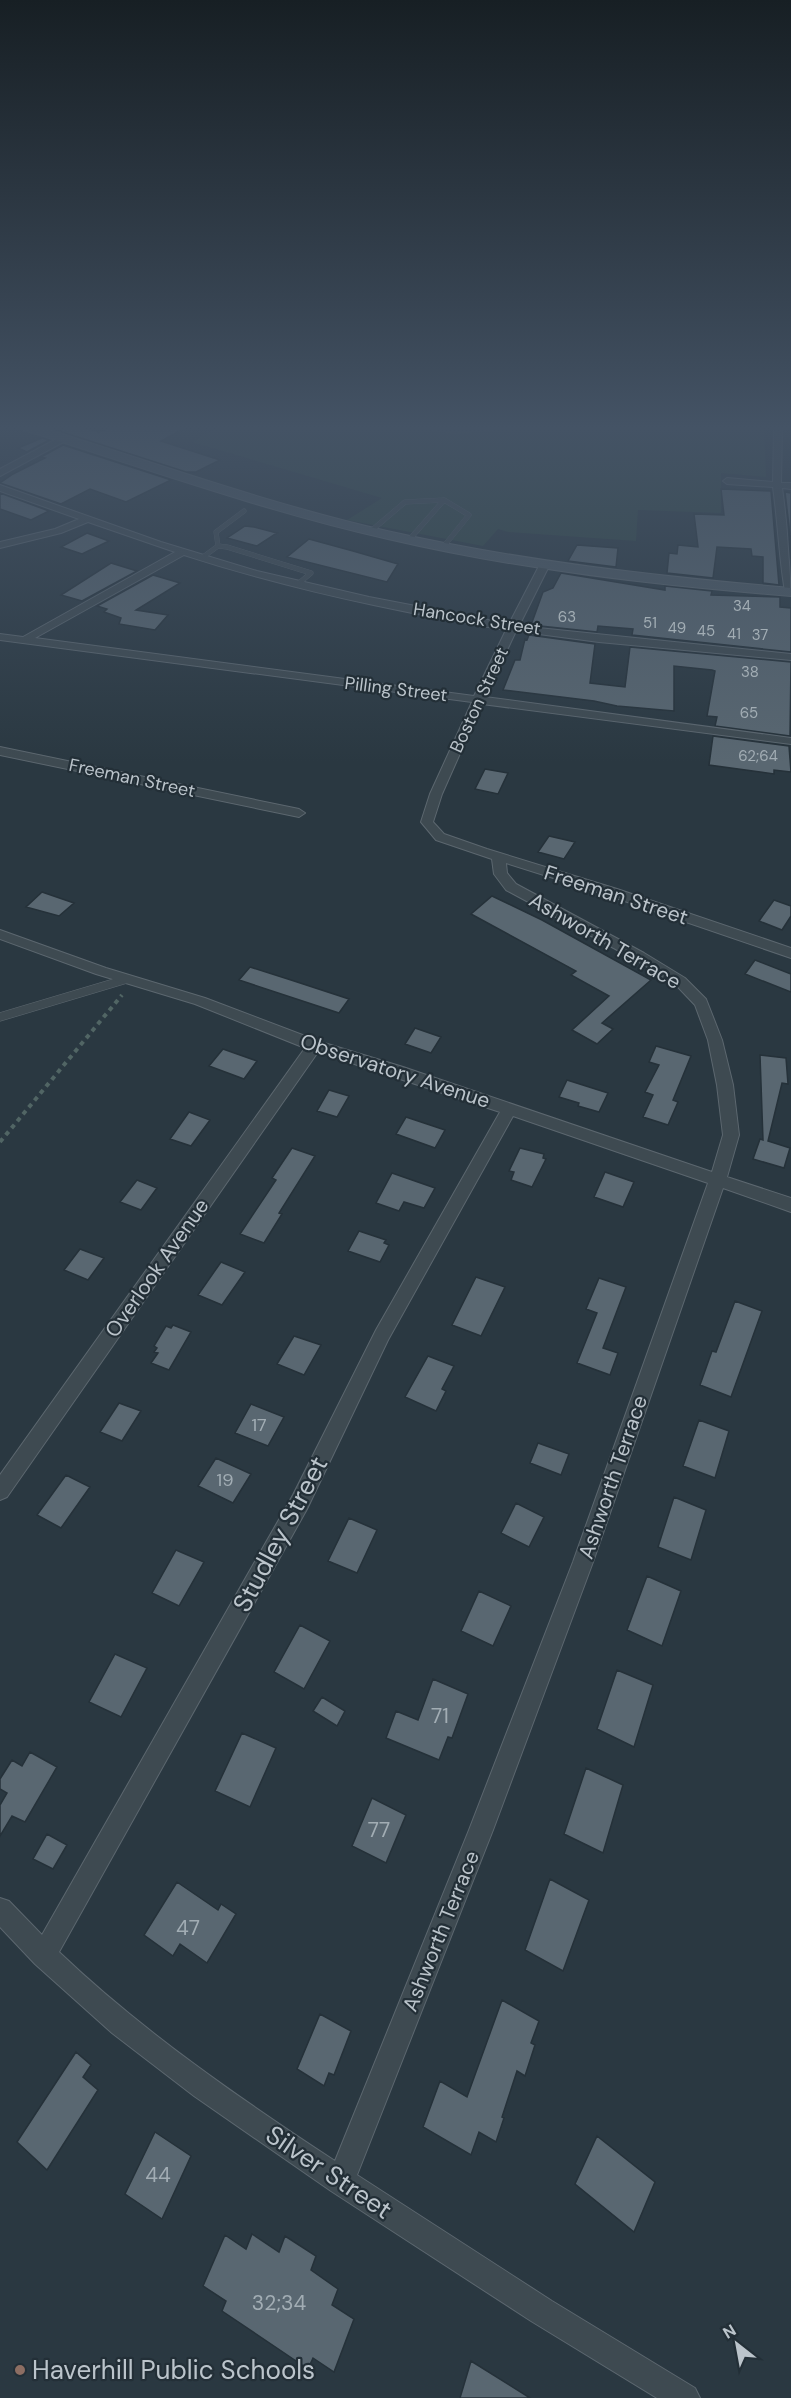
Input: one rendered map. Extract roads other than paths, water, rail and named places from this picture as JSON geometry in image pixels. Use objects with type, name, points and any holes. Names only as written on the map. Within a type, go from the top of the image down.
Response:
[{"type":"street","points":[[0,545],[25,539]]},
{"type":"street","name":"Hancock Street","points":[[150,539],[298,584],[382,603],[513,627],[598,638],[791,657]]},
{"type":"street","points":[[404,539],[545,564],[671,581],[790,592],[783,539]]},
{"type":"street","points":[[23,641],[185,550]]},
{"type":"street","name":"Boston Street","points":[[440,837],[428,822],[436,794],[513,627],[545,564]]},
{"type":"street","name":"Pilling Street","points":[[0,637],[480,698],[571,713],[791,741]]},
{"type":"street","name":"Freeman Street","points":[[0,752],[299,813]]},
{"type":"street","name":"Freeman Street","points":[[440,837],[791,953]]},
{"type":"street","name":"Ashworth Terrace","points":[[341,2181],[481,1830],[579,1573],[717,1182],[731,1135],[715,1040],[700,1003],[680,981],[639,956],[511,887],[501,874],[498,857]]},
{"type":"street","name":"Observatory Avenue","points":[[0,934],[130,980],[200,1001],[315,1045],[791,1205]]},
{"type":"street","name":"Overlook Avenue","points":[[0,1491],[315,1045]]},
{"type":"street","name":"Studley Street","points":[[44,1956],[300,1502],[382,1335],[509,1109]]},
{"type":"street","name":"Silver Street","points":[[0,1910],[44,1956],[138,2038],[341,2181],[591,2343],[685,2398]]},
{"type":"lane","points":[[217,539],[218,546]]},
{"type":"lane","points":[[444,546],[450,539]]},
{"type":"lane","points":[[203,556],[218,546],[311,573],[298,584]]},
{"type":"lane","points":[[0,1017],[130,980]]},
{"type":"place","name":"Haverhill Public Schools","points":[[20,2370]]}]
